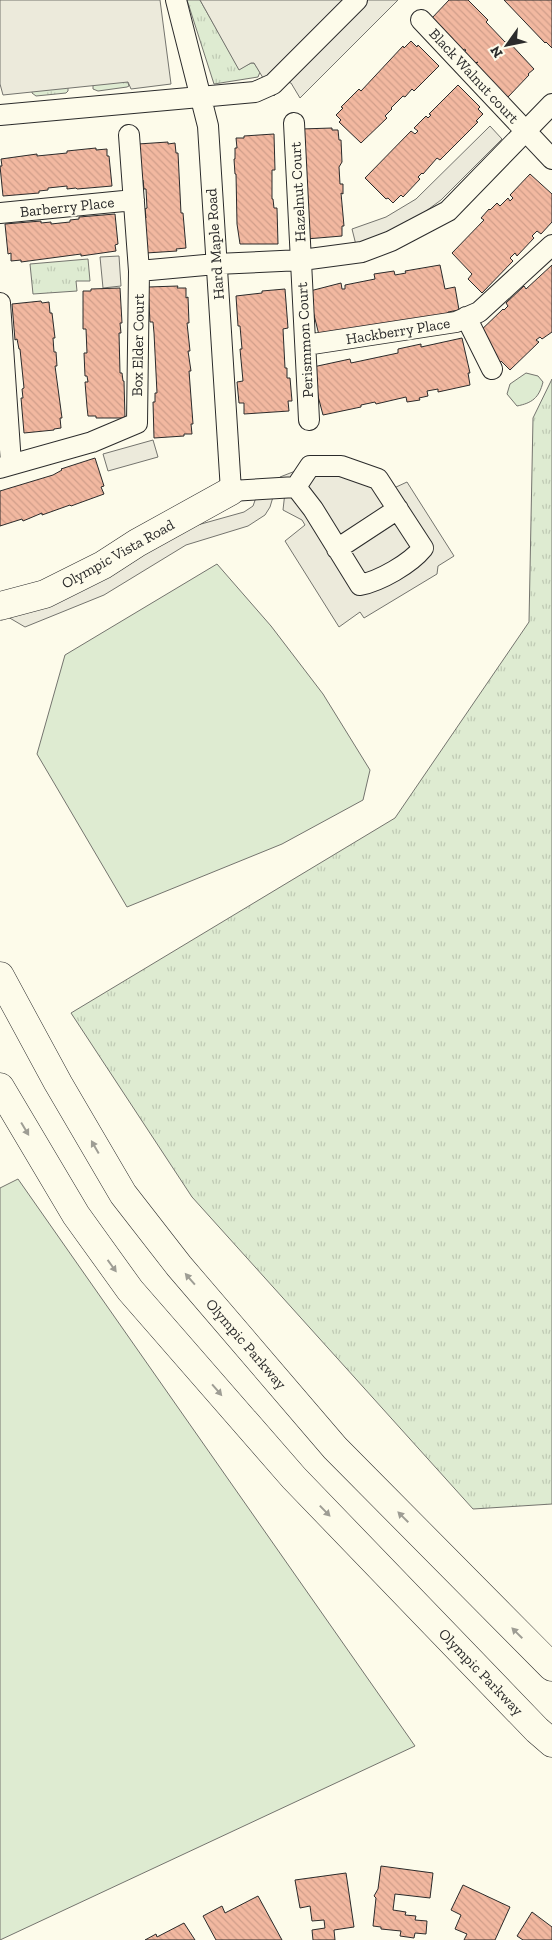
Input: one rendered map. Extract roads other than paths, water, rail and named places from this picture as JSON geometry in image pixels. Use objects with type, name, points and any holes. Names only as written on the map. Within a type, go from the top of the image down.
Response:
[{"type":"main road","name":"Olympic Vista Road","points":[[0,606],[45,594],[103,566],[137,544],[231,491]]},
{"type":"main road","name":"Olympic Parkway","points":[[0,976],[58,1083],[123,1194],[179,1266],[334,1448],[552,1667]]},
{"type":"main road","name":"Olympic Parkway","points":[[0,1087],[76,1215],[130,1290],[294,1478],[537,1730],[552,1743]]},
{"type":"street","name":"Hard Maple Road","points":[[176,0],[208,126],[231,491]]},
{"type":"street","points":[[0,115],[255,92],[272,84],[357,0]]},
{"type":"street","name":"Black Walnut court","points":[[421,20],[552,159]]},
{"type":"street","points":[[139,271],[216,264],[302,260],[362,252],[391,241],[448,211],[552,104]]},
{"type":"street","name":"Hazelnut Court","points":[[294,123],[302,260]]},
{"type":"street","name":"Box Elder Court","points":[[6,466],[92,442],[137,423],[139,271],[129,135]]},
{"type":"street","name":"Barberry Place","points":[[0,213],[134,200]]},
{"type":"street","name":"Hackberry Place","points":[[306,345],[456,322],[479,312],[552,245]]},
{"type":"street","name":"Perismmon Court","points":[[302,260],[309,420]]},
{"type":"street","points":[[0,303],[6,466]]},
{"type":"street","points":[[466,317],[492,369]]},
{"type":"street","points":[[310,466],[342,466],[378,479],[423,548],[416,556],[374,582],[360,585],[313,509],[296,488],[310,466]]},
{"type":"street","points":[[231,491],[296,488]]},
{"type":"street","points":[[337,549],[398,509]]}]
